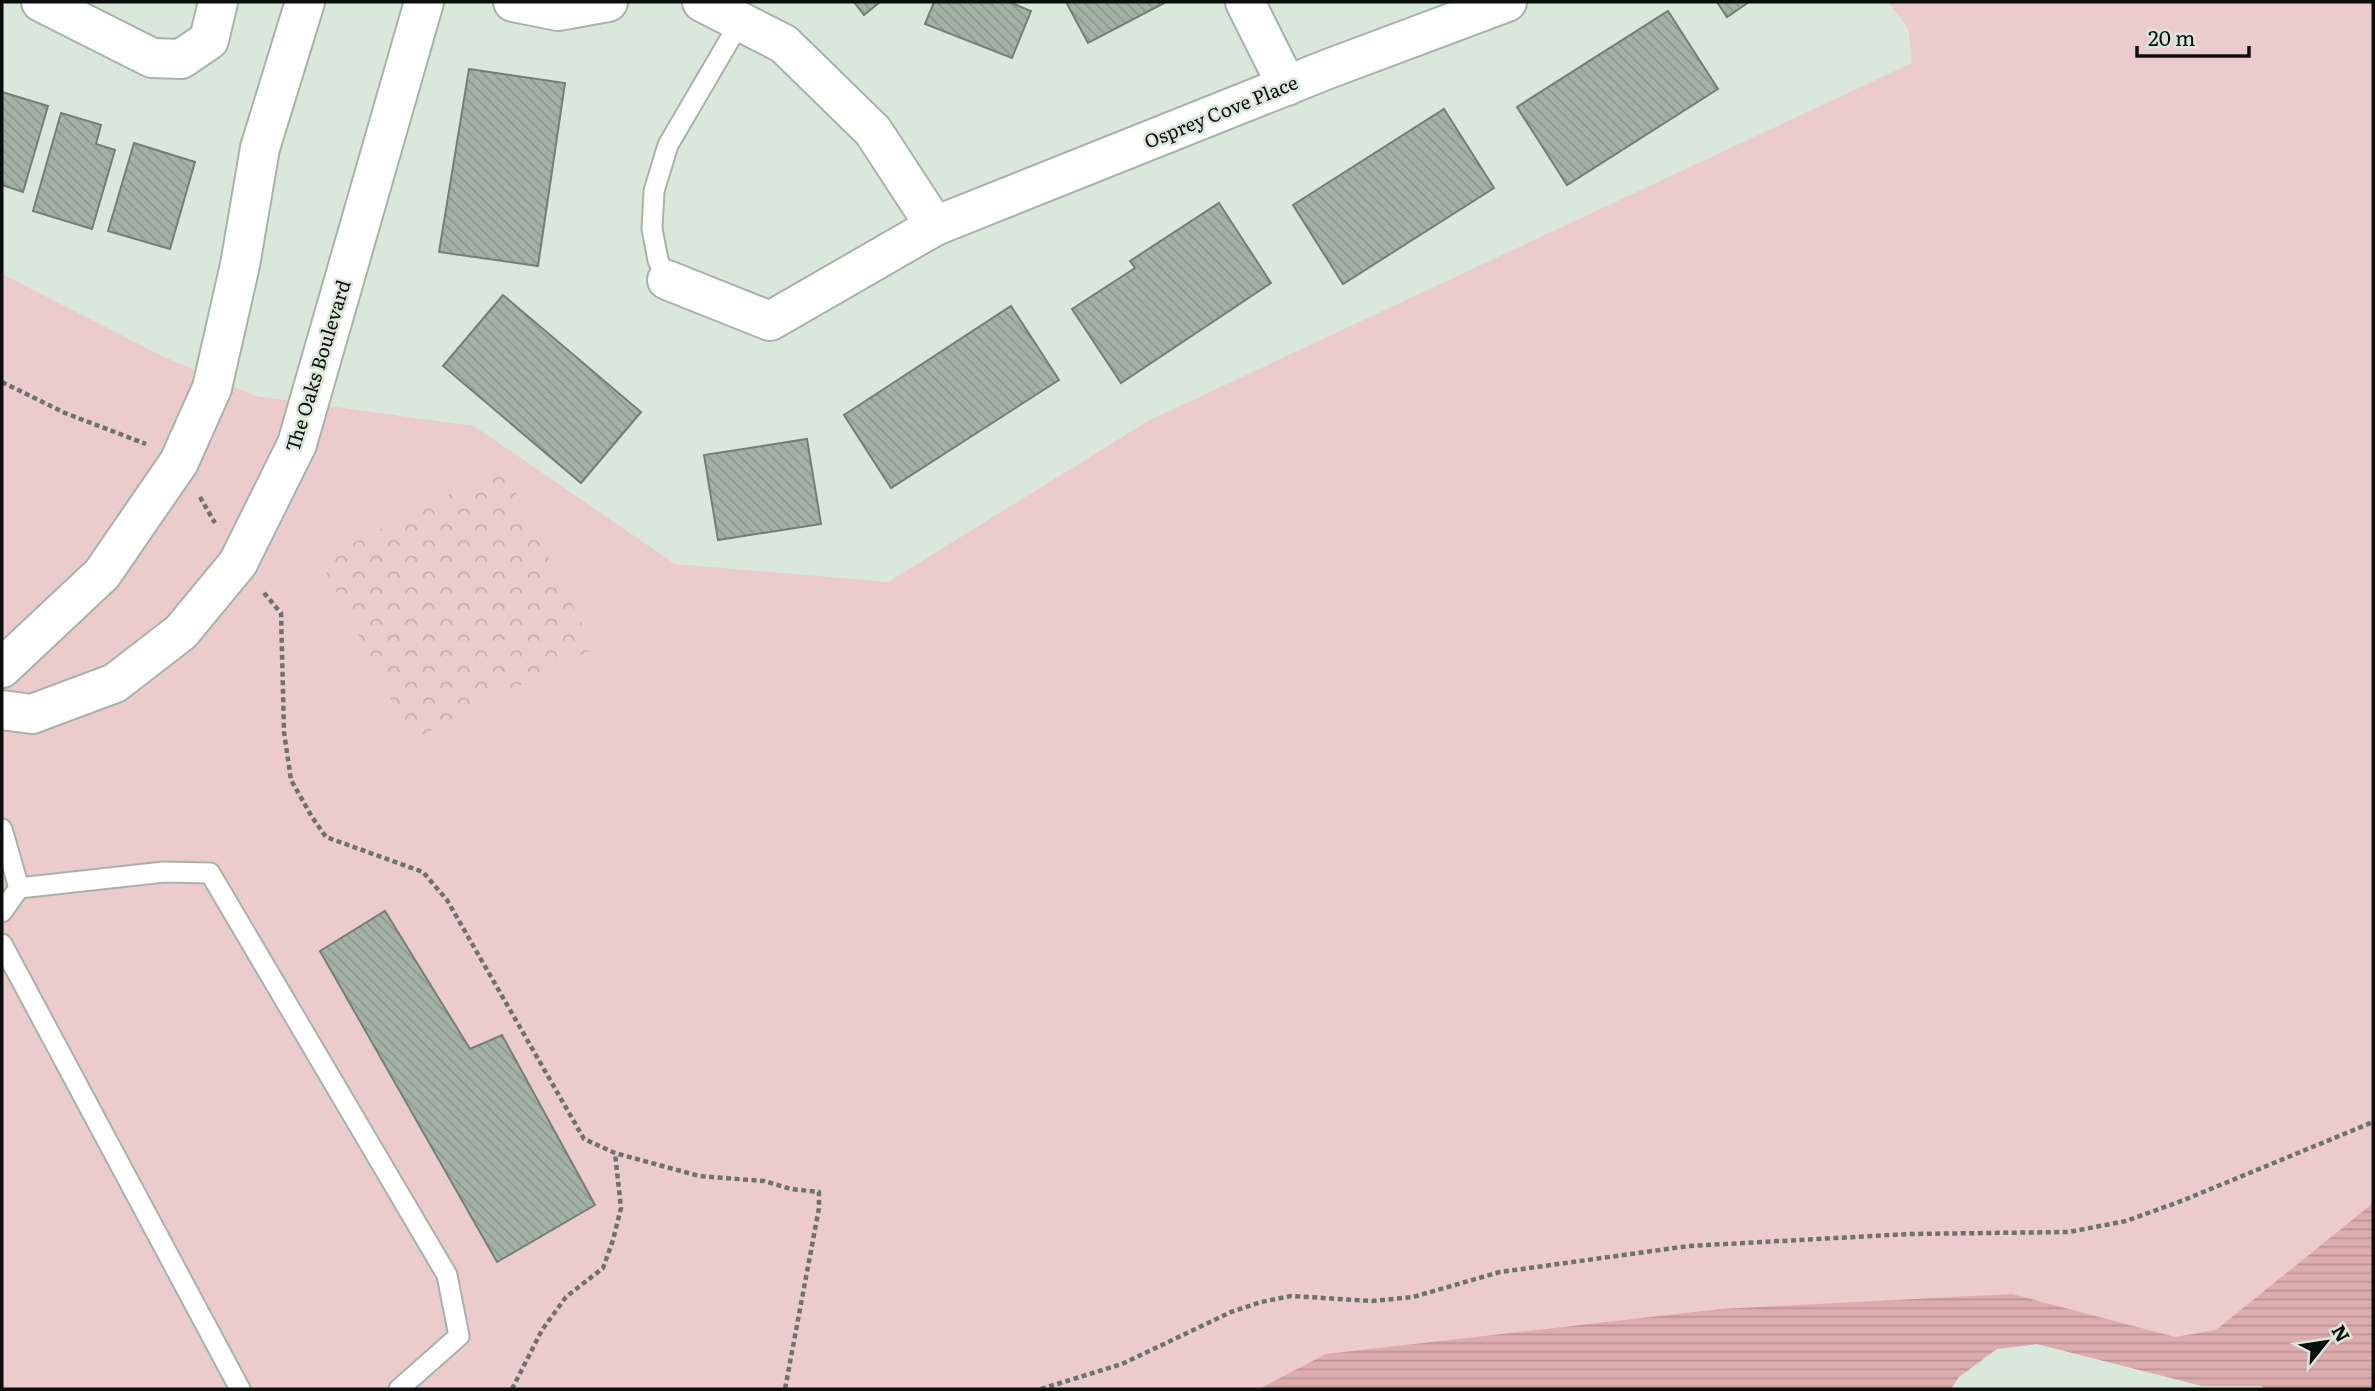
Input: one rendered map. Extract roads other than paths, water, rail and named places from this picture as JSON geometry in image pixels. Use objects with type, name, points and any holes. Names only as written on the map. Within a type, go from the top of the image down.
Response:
[{"type":"street","points":[[41,2],[152,58],[180,59],[208,40],[218,2]]},
{"type":"street","points":[[2,668],[102,574],[179,462],[212,388],[240,265],[260,148],[305,2]]},
{"type":"street","name":"The Oaks Boulevard","points":[[2,710],[32,715],[116,684],[181,632],[238,563],[297,444],[424,2]]},
{"type":"street","points":[[513,2],[558,12],[608,2]]},
{"type":"street","points":[[702,2],[784,44],[873,131],[935,226]]},
{"type":"street","points":[[1245,2],[1287,86]]},
{"type":"street","name":"Osprey Cove Place","points":[[667,280],[770,321],[935,226],[1507,2]]},
{"type":"lane","points":[[667,280],[658,260],[652,229],[654,191],[668,145],[740,22]]},
{"type":"lane","points":[[2,829],[19,888]]},
{"type":"lane","points":[[2,912],[19,888],[164,872],[210,873],[447,1275],[459,1336],[399,1389]]},
{"type":"lane","points":[[2,944],[240,1389]]}]
